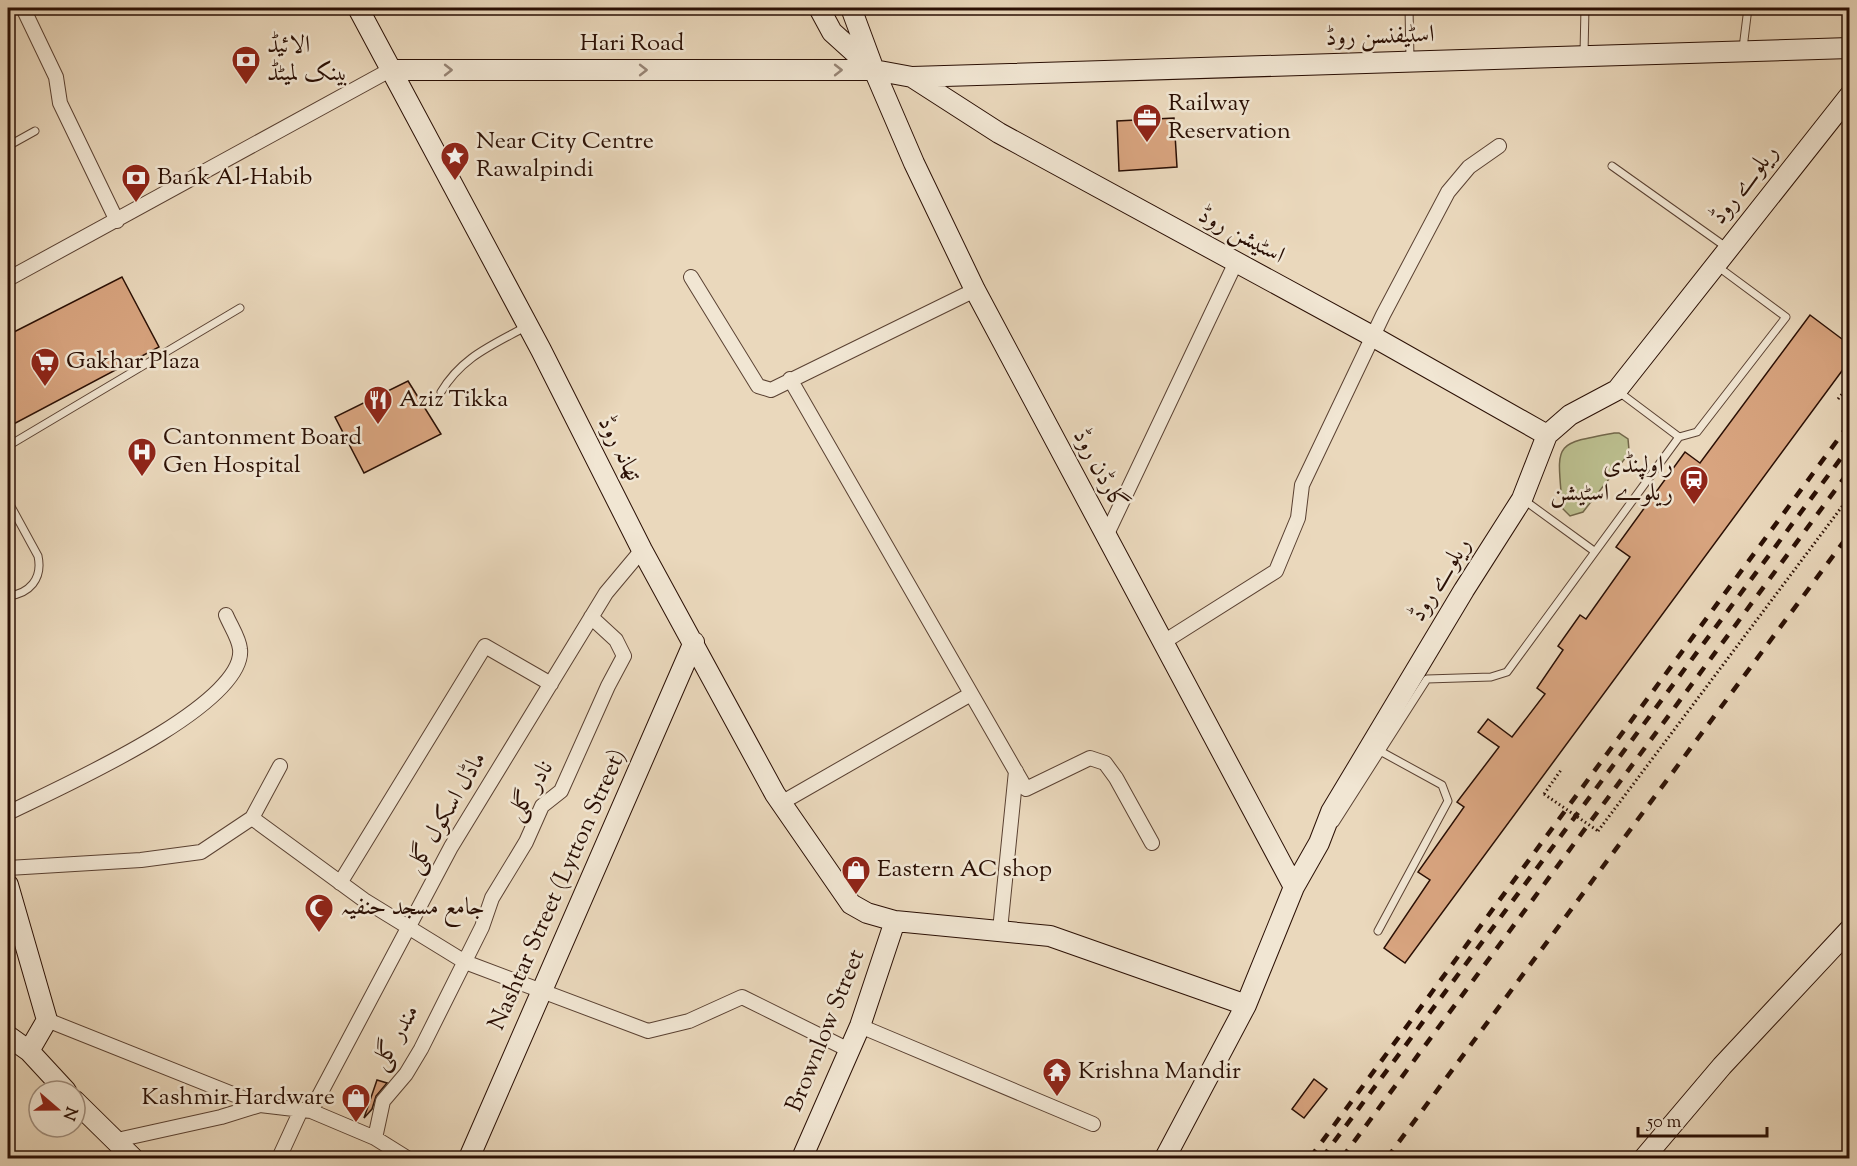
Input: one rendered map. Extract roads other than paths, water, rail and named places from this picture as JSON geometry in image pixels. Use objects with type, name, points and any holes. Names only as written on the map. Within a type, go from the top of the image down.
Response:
[{"type":"street","points":[[23,8],[56,77],[60,103],[117,221]]},
{"type":"street","name":"تھانہ روڈ","points":[[358,8],[528,326],[642,550],[781,803],[851,904],[867,913],[895,921]]},
{"type":"street","points":[[819,8],[832,32],[874,70]]},
{"type":"street","name":"گارڈن روڈ","points":[[851,8],[874,70],[914,162],[975,290],[1294,887]]},
{"type":"street","name":"اسٹیفنسن روڈ","points":[[912,78],[1850,48]]},
{"type":"street","points":[[8,279],[390,70]]},
{"type":"street","name":"Hari Road","points":[[390,70],[874,70],[912,78]]},
{"type":"street","name":"اسٹیشن روڈ","points":[[912,78],[999,133],[1372,336],[1547,435]]},
{"type":"street","name":"ریلوے روڈ","points":[[1165,1158],[1246,1005],[1294,887],[1319,843],[1330,812],[1458,599],[1522,499],[1547,435],[1570,415],[1617,390],[1850,95]]},
{"type":"street","points":[[1162,643],[1276,571],[1299,518],[1302,485],[1372,336],[1449,192],[1469,167],[1499,146]]},
{"type":"street","points":[[1106,536],[1236,262]]},
{"type":"street","points":[[691,277],[758,386],[771,390],[975,290]]},
{"type":"street","points":[[790,379],[1026,789],[1090,758],[1105,764],[1116,777],[1152,843]]},
{"type":"street","name":"ماڈل اسکول گلی","points":[[279,1158],[451,848],[606,593],[642,550]]},
{"type":"street","points":[[8,813],[167,731],[215,692],[230,676],[239,657],[240,649],[226,615]]},
{"type":"street","name":"نادر گلی","points":[[465,962],[492,898],[526,842],[542,806],[561,792],[608,686],[624,656],[616,640],[591,617]]},
{"type":"street","name":"Nashtar Street (Lytton Street)","points":[[469,1158],[694,642]]},
{"type":"street","points":[[340,882],[484,646],[550,684]]},
{"type":"street","points":[[781,803],[971,694]]},
{"type":"street","points":[[8,868],[141,860],[201,852],[252,818],[280,766]]},
{"type":"street","points":[[1000,930],[1016,771]]},
{"type":"street","points":[[252,818],[408,928],[465,962],[542,992],[648,1031],[689,1022],[742,997],[849,1050]]},
{"type":"street","points":[[8,885],[46,1020],[29,1051]]},
{"type":"street","points":[[895,921],[1050,936],[1246,1005]]},
{"type":"street","name":"Brownlow Street","points":[[802,1158],[860,1026],[895,921]]},
{"type":"street","points":[[1644,1158],[1722,1065],[1850,929]]},
{"type":"street","name":"مندر گلی","points":[[375,1138],[383,1101],[411,1065],[465,962]]},
{"type":"street","points":[[46,1020],[260,1105],[306,1111],[375,1138],[408,1158]]},
{"type":"street","points":[[860,1026],[1093,1124]]},
{"type":"street","points":[[8,1036],[29,1051],[55,1079]]},
{"type":"street","points":[[117,1140],[221,1117],[260,1105]]},
{"type":"street","points":[[87,1114],[106,1134],[117,1140],[133,1158]]},
{"type":"lane","points":[[1408,8],[1410,61]]},
{"type":"lane","points":[[1584,56],[1585,8]]},
{"type":"lane","points":[[1743,51],[1748,8]]},
{"type":"lane","points":[[8,146],[35,131]]},
{"type":"lane","points":[[1612,166],[1728,248]]},
{"type":"lane","points":[[1319,843],[1341,816],[1427,679],[1491,677],[1507,672],[1679,436],[1698,432],[1786,317],[1715,265]]},
{"type":"lane","points":[[8,446],[240,308]]},
{"type":"lane","points":[[441,392],[452,374],[466,360],[528,326]]},
{"type":"lane","points":[[1617,390],[1679,436]]},
{"type":"lane","points":[[1522,499],[1594,551]]},
{"type":"lane","points":[[8,501],[38,556],[39,564],[29,590],[21,595],[8,596]]},
{"type":"lane","points":[[1378,931],[1448,801],[1442,785],[1380,751]]},
{"type":"railway","points":[[1310,1158],[1850,423]]},
{"type":"railway","points":[[1322,1158],[1850,446]]},
{"type":"railway","points":[[1342,1158],[1850,470]]},
{"type":"railway","points":[[1387,1158],[1850,533]]},
{"type":"place","name":"الائیڈ بینک لمیٹڈ","points":[[246,86]]},
{"type":"place","name":"Railway Reservation","points":[[1147,144]]},
{"type":"place","name":"Near City Centre Rawalpindi","points":[[455,182]]},
{"type":"place","name":"Bank Al-Habib","points":[[136,204]]},
{"type":"place","name":"Gakhar Plaza","points":[[45,388]]},
{"type":"place","name":"Aziz Tikka","points":[[378,426]]},
{"type":"place","name":"Cantonment Board Gen Hospital","points":[[142,478]]},
{"type":"place","name":"راولپنڈی ریلوے اسٹیشن","points":[[1694,506]]},
{"type":"place","name":"Eastern AC shop","points":[[856,896]]},
{"type":"place","name":"جامع مسجد حنفیہ","points":[[319,934]]},
{"type":"place","name":"Krishna Mandir","points":[[1057,1098]]},
{"type":"place","name":"Kashmir Hardware","points":[[356,1124]]}]
